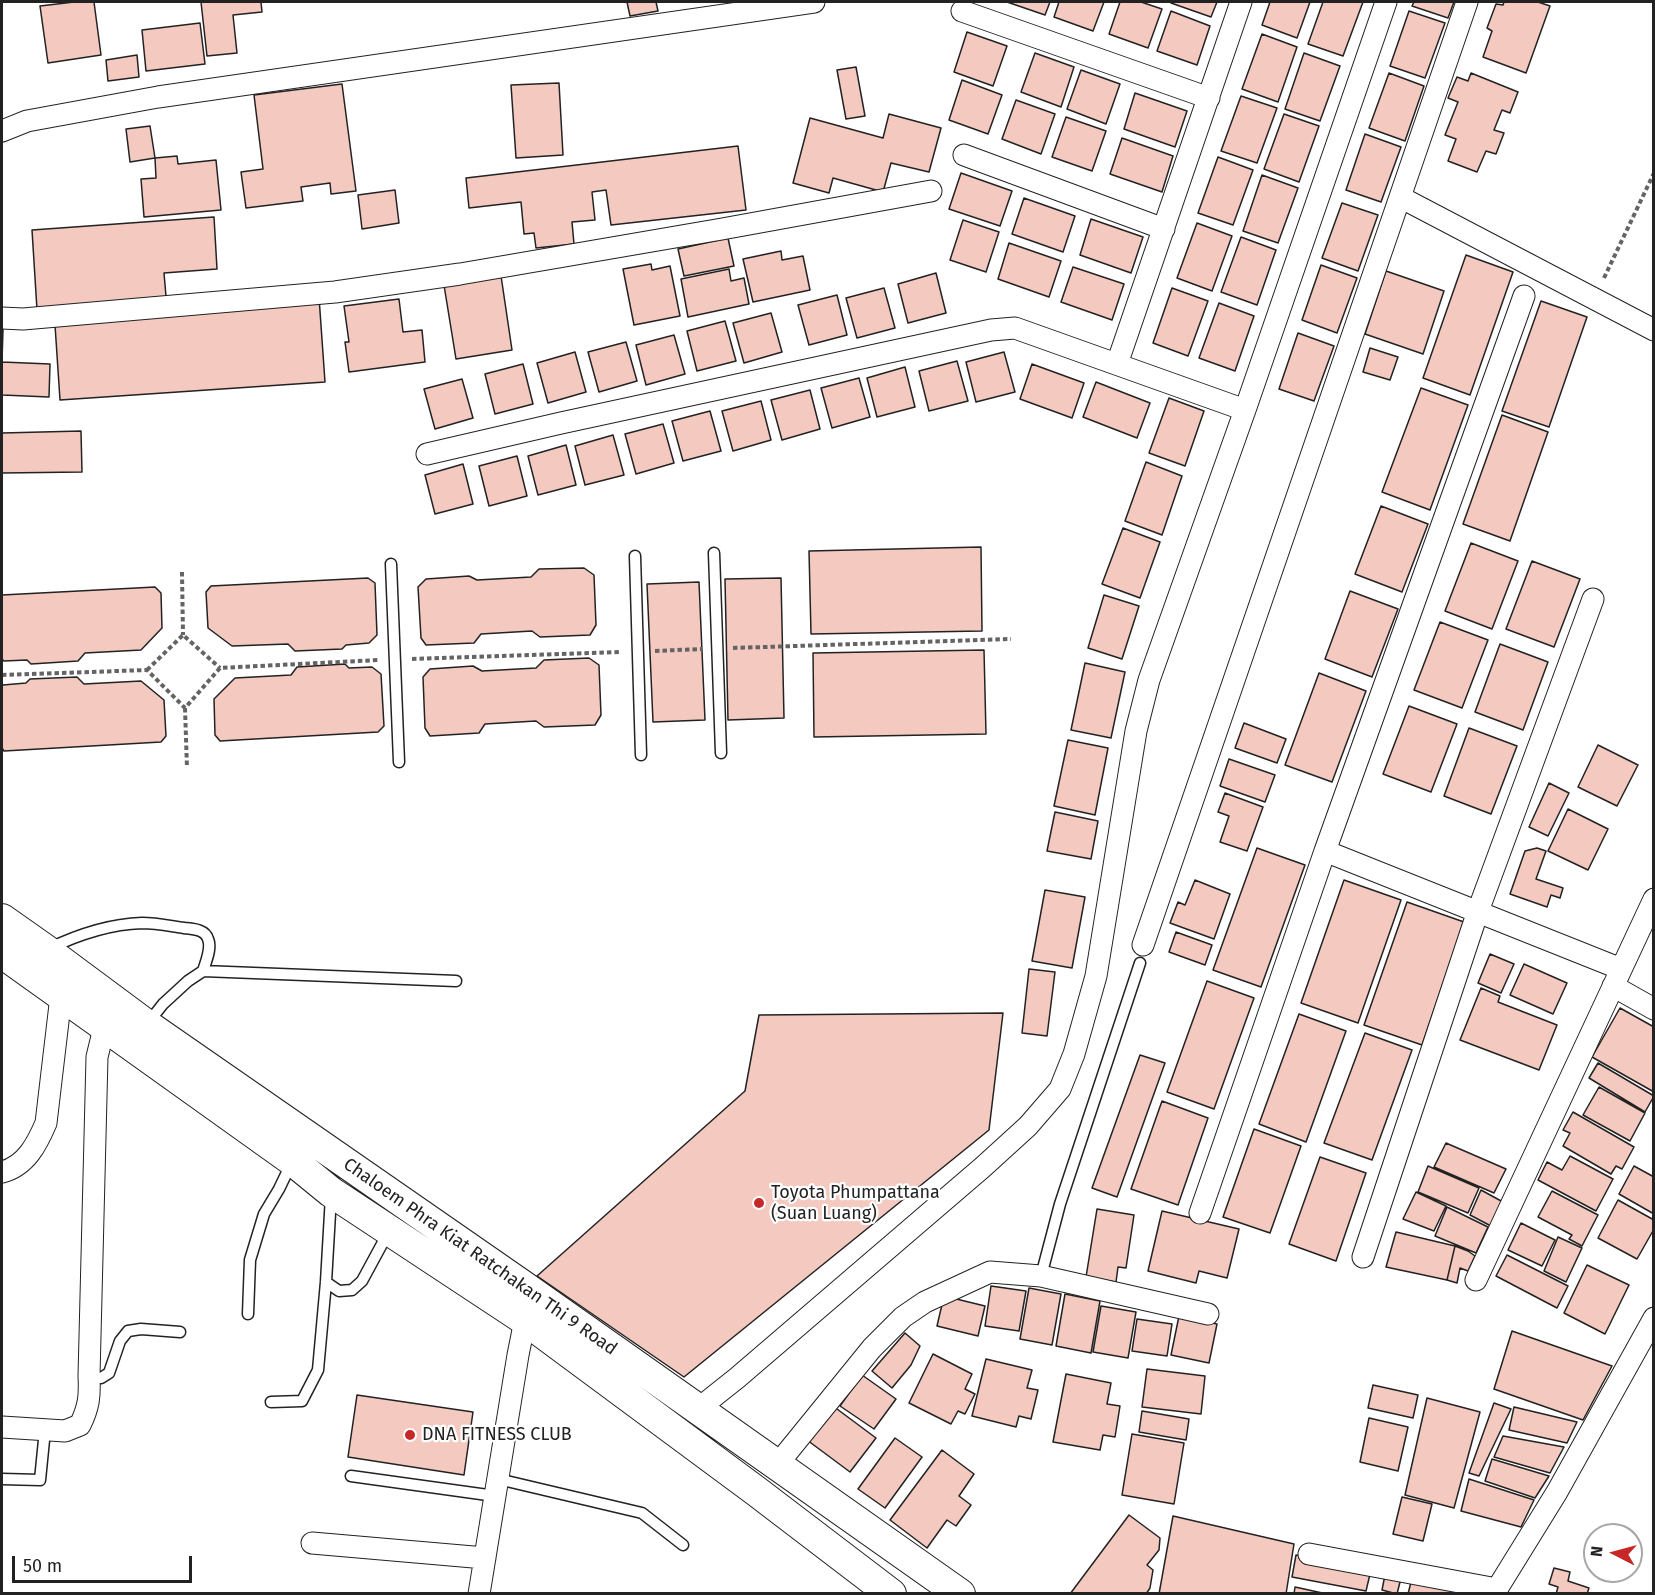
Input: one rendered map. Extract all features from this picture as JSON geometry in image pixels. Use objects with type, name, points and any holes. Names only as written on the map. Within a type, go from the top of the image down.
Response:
[{"type":"main road","name":"Chaloem Phra Kiat Ratchakan Thi 9 Road","points":[[2,919],[147,1024],[960,1593]]},
{"type":"main road","name":"Chaloem Phra Kiat Ratchakan Thi 9 Road","points":[[2,954],[292,1161],[331,1192],[525,1320],[891,1593]]},
{"type":"street","points":[[2,131],[27,121],[158,97],[814,2]]},
{"type":"street","points":[[1117,364],[1241,2]]},
{"type":"street","points":[[699,1409],[983,1167],[1028,1126],[1060,1089],[1074,1054],[1096,976],[1136,731],[1149,680],[1386,2]]},
{"type":"street","points":[[1141,954],[1467,2]]},
{"type":"street","points":[[962,11],[1209,98]]},
{"type":"street","points":[[964,155],[1164,229]]},
{"type":"street","points":[[2,318],[47,317],[335,292],[471,272],[931,191]]},
{"type":"street","points":[[1400,197],[1652,326]]},
{"type":"street","points":[[1200,1213],[1325,850],[1524,297]]},
{"type":"street","points":[[427,454],[991,330],[1015,328],[1245,410]]},
{"type":"street","points":[[1364,1257],[1478,911],[1593,599]]},
{"type":"street","points":[[1325,850],[1478,911],[1617,978],[1653,1009]]},
{"type":"street","points":[[1476,1280],[1653,899]]},
{"type":"street","points":[[2,1172],[25,1159],[38,1142],[46,1123],[61,996]]},
{"type":"street","points":[[2,1427],[64,1431],[80,1425],[87,1412],[90,1395],[97,1057],[104,1028]]},
{"type":"street","points":[[777,1465],[872,1348],[903,1317],[925,1302],[990,1272],[1041,1276],[1208,1314]]},
{"type":"street","points":[[1310,1554],[1496,1591],[1557,1492],[1653,1318]]},
{"type":"street","points":[[479,1593],[525,1320]]},
{"type":"street","points":[[312,1543],[485,1558]]},
{"type":"lane","points":[[714,553],[721,753]]},
{"type":"lane","points":[[635,556],[641,755]]},
{"type":"lane","points":[[391,564],[399,762]]},
{"type":"lane","points":[[46,950],[72,937],[119,926],[142,923],[163,924],[205,933],[209,950],[204,970]]},
{"type":"lane","points":[[1041,1276],[1060,1204],[1141,954]]},
{"type":"lane","points":[[147,1024],[188,981],[204,970],[456,981]]},
{"type":"lane","points":[[248,1314],[250,1260],[264,1214],[292,1161]]},
{"type":"lane","points":[[271,1402],[302,1401],[318,1370],[331,1192]]},
{"type":"lane","points":[[326,1282],[339,1291],[352,1290],[362,1281],[389,1230]]},
{"type":"lane","points":[[89,1376],[101,1378],[109,1373],[120,1341],[128,1331],[141,1329],[180,1332]]},
{"type":"lane","points":[[2,1479],[40,1480],[45,1430]]},
{"type":"lane","points":[[351,1476],[496,1488],[642,1513],[683,1545]]},
{"type":"path","points":[[1594,298],[1653,173]]},
{"type":"path","points":[[2,675],[147,670],[183,635],[182,572]]},
{"type":"path","points":[[183,635],[220,668],[1011,639]]},
{"type":"path","points":[[185,708],[220,668]]},
{"type":"path","points":[[147,670],[185,708],[187,768]]},
{"type":"building","points":[[94,2],[101,55],[48,63],[40,6]]},
{"type":"building","points":[[201,2],[261,2],[262,12],[233,15],[237,53],[207,56]]},
{"type":"building","points":[[627,2],[656,2],[658,11],[630,16]]},
{"type":"building","points":[[1007,2],[1050,2],[1045,15]]},
{"type":"building","points":[[1059,2],[1104,2],[1093,31],[1054,17]]},
{"type":"building","points":[[1120,2],[1141,2],[1162,9],[1148,48],[1109,34]]},
{"type":"building","points":[[1172,2],[1217,2],[1211,17]]},
{"type":"building","points":[[1270,2],[1310,2],[1297,38],[1262,25]]},
{"type":"building","points":[[1323,2],[1363,2],[1343,56],[1308,44]]},
{"type":"building","points":[[1414,2],[1454,2],[1448,18],[1412,6]]},
{"type":"building","points":[[1504,2],[1538,2],[1550,6],[1526,73],[1483,57],[1492,31],[1487,28],[1496,4],[1503,5]]},
{"type":"building","points":[[1171,11],[1210,26],[1197,65],[1157,51]]},
{"type":"building","points":[[1409,11],[1445,23],[1425,78],[1390,66]]},
{"type":"building","points":[[200,23],[205,64],[146,71],[142,30]]},
{"type":"building","points":[[967,32],[1007,46],[993,86],[954,72]]},
{"type":"building","points":[[1262,34],[1297,47],[1278,102],[1242,89]]},
{"type":"building","points":[[1035,53],[1074,67],[1061,107],[1021,92]]},
{"type":"building","points":[[1304,53],[1340,66],[1320,121],[1285,109]]},
{"type":"building","points":[[137,55],[139,77],[108,81],[106,60]]},
{"type":"building","points":[[856,67],[865,116],[846,119],[837,70]]},
{"type":"building","points":[[1081,70],[1120,84],[1106,124],[1067,109]]},
{"type":"building","points":[[1389,73],[1424,86],[1405,141],[1369,128]]},
{"type":"building","points":[[1471,73],[1518,92],[1510,113],[1502,110],[1494,130],[1504,133],[1496,154],[1486,151],[1477,172],[1448,161],[1456,139],[1445,135],[1458,102],[1448,98],[1457,77],[1468,81]]},
{"type":"building","points":[[962,80],[1002,95],[988,134],[949,120]]},
{"type":"building","points":[[559,83],[563,155],[516,158],[511,85]]},
{"type":"building","points":[[342,84],[356,191],[331,194],[330,183],[301,187],[303,201],[246,208],[241,172],[263,169],[254,95]]},
{"type":"building","points":[[1135,93],[1187,111],[1175,147],[1124,129]]},
{"type":"building","points":[[1241,96],[1277,108],[1257,163],[1221,151]]},
{"type":"building","points":[[1016,100],[1055,114],[1041,154],[1002,139]]},
{"type":"building","points":[[889,114],[941,128],[929,172],[891,163],[883,192],[833,178],[829,193],[793,183],[810,118],[883,138]]},
{"type":"building","points":[[1284,114],[1319,126],[1299,182],[1264,169]]},
{"type":"building","points":[[1066,117],[1106,131],[1092,171],[1052,157]]},
{"type":"building","points":[[150,126],[155,158],[130,162],[126,129]]},
{"type":"building","points":[[1365,134],[1401,147],[1381,202],[1346,190]]},
{"type":"building","points":[[1122,138],[1173,156],[1162,192],[1110,174]]},
{"type":"building","points":[[738,146],[746,210],[611,225],[606,190],[592,192],[595,220],[572,222],[574,244],[536,248],[534,233],[524,234],[521,202],[469,208],[466,178]]},
{"type":"building","points":[[177,156],[178,164],[216,160],[221,210],[144,217],[141,179],[156,178],[155,158]]},
{"type":"building","points":[[1218,157],[1253,170],[1233,225],[1198,213]]},
{"type":"building","points":[[961,173],[1012,191],[1000,226],[949,209]]},
{"type":"building","points":[[1262,175],[1298,188],[1278,243],[1243,231]]},
{"type":"building","points":[[395,190],[399,223],[362,229],[358,195]]},
{"type":"building","points":[[1024,198],[1075,216],[1063,252],[1012,234]]},
{"type":"building","points":[[1342,203],[1378,215],[1358,271],[1322,258]]},
{"type":"building","points":[[214,217],[217,269],[164,273],[167,308],[319,297],[325,382],[60,400],[55,325],[37,310],[32,230]]},
{"type":"building","points":[[1091,219],[1143,237],[1131,273],[1080,255]]},
{"type":"building","points":[[963,220],[999,232],[986,272],[950,260]]},
{"type":"building","points":[[1197,223],[1232,236],[1212,291],[1177,278]]},
{"type":"building","points":[[1241,237],[1276,250],[1257,305],[1221,292]]},
{"type":"building","points":[[728,238],[734,266],[684,276],[678,249]]},
{"type":"building","points":[[1009,243],[1061,261],[1049,297],[998,279]]},
{"type":"building","points":[[781,251],[782,260],[803,256],[810,290],[753,302],[743,259]]},
{"type":"building","points":[[1466,255],[1513,272],[1470,395],[1423,378]]},
{"type":"building","points":[[651,264],[652,270],[670,266],[680,316],[634,325],[623,269]]},
{"type":"building","points":[[1321,265],[1357,278],[1337,333],[1302,320]]},
{"type":"building","points":[[1073,267],[1124,284],[1112,320],[1061,302]]},
{"type":"building","points":[[500,269],[512,350],[456,359],[443,279]]},
{"type":"building","points":[[729,269],[731,281],[744,278],[749,304],[688,317],[681,279]]},
{"type":"building","points":[[1386,271],[1444,291],[1423,354],[1365,334]]},
{"type":"building","points":[[936,273],[946,313],[908,323],[898,284]]},
{"type":"building","points":[[884,288],[895,328],[857,338],[846,298]]},
{"type":"building","points":[[1172,288],[1208,301],[1188,356],[1153,343]]},
{"type":"building","points":[[837,295],[847,335],[809,345],[798,305]]},
{"type":"building","points":[[399,299],[403,332],[422,330],[425,362],[349,372],[345,342],[349,342],[344,306]]},
{"type":"building","points":[[1541,301],[1587,317],[1549,427],[1502,411]]},
{"type":"building","points":[[1219,303],[1254,316],[1235,371],[1199,358]]},
{"type":"building","points":[[771,313],[782,352],[744,363],[733,323]]},
{"type":"building","points":[[725,321],[736,361],[697,371],[687,331]]},
{"type":"building","points":[[1298,333],[1334,346],[1314,401],[1279,389]]},
{"type":"building","points":[[674,335],[685,374],[646,385],[636,345]]},
{"type":"building","points":[[626,342],[637,381],[599,392],[588,352]]},
{"type":"building","points":[[1370,348],[1398,357],[1390,380],[1363,372]]},
{"type":"building","points":[[575,352],[586,392],[548,403],[537,363]]},
{"type":"building","points":[[1004,352],[1015,392],[976,402],[966,362]]},
{"type":"building","points":[[957,361],[968,401],[929,411],[919,371]]},
{"type":"building","points":[[2,362],[50,364],[49,397],[2,395]]},
{"type":"building","points":[[523,364],[533,404],[495,414],[485,374]]},
{"type":"building","points":[[1032,364],[1084,383],[1072,418],[1020,399]]},
{"type":"building","points":[[905,367],[915,407],[877,417],[867,378]]},
{"type":"building","points":[[859,378],[870,417],[832,428],[821,388]]},
{"type":"building","points":[[462,379],[473,418],[435,429],[424,389]]},
{"type":"building","points":[[1096,382],[1150,403],[1137,438],[1083,417]]},
{"type":"building","points":[[1421,388],[1468,405],[1430,510],[1382,492]]},
{"type":"building","points":[[810,390],[820,429],[782,440],[771,400]]},
{"type":"building","points":[[1169,398],[1204,411],[1185,466],[1149,453]]},
{"type":"building","points":[[761,401],[771,440],[733,451],[722,411]]},
{"type":"building","points":[[710,411],[721,451],[683,461],[672,421]]},
{"type":"building","points":[[1502,415],[1548,432],[1510,541],[1463,524]]},
{"type":"building","points":[[663,424],[674,463],[636,474],[625,434]]},
{"type":"building","points":[[81,431],[82,472],[2,473],[2,433]]},
{"type":"building","points":[[613,435],[624,475],[585,485],[575,446]]},
{"type":"building","points":[[566,445],[576,485],[538,495],[528,456]]},
{"type":"building","points":[[517,456],[527,496],[489,506],[479,466]]},
{"type":"building","points":[[1146,462],[1182,476],[1162,535],[1125,521]]},
{"type":"building","points":[[463,464],[473,504],[435,514],[425,475]]},
{"type":"building","points":[[1381,506],[1428,524],[1402,592],[1355,574]]},
{"type":"building","points":[[1123,528],[1160,542],[1140,598],[1102,584]]},
{"type":"building","points":[[1471,543],[1518,561],[1492,629],[1445,611]]},
{"type":"building","points":[[981,547],[982,631],[811,634],[809,551]]},
{"type":"building","points":[[1532,561],[1580,579],[1554,647],[1506,629]]},
{"type":"building","points":[[584,568],[594,575],[596,625],[590,635],[540,637],[532,631],[481,634],[474,643],[426,645],[421,638],[418,587],[426,579],[469,576],[477,580],[531,577],[539,569]]},
{"type":"building","points":[[368,578],[375,583],[377,635],[369,643],[346,645],[342,649],[295,651],[288,644],[232,646],[208,628],[206,592],[211,586]]},
{"type":"building","points":[[781,578],[784,718],[728,720],[725,579]]},
{"type":"building","points":[[699,582],[705,720],[653,722],[647,584]]},
{"type":"building","points":[[155,587],[161,593],[162,628],[141,650],[85,653],[78,661],[31,664],[27,660],[4,661],[2,659],[2,595]]},
{"type":"building","points":[[1350,591],[1398,609],[1372,677],[1325,659]]},
{"type":"building","points":[[1104,595],[1139,606],[1122,659],[1088,648]]},
{"type":"building","points":[[1440,622],[1488,640],[1462,708],[1414,690]]},
{"type":"building","points":[[1500,644],[1548,662],[1523,730],[1475,712]]},
{"type":"building","points":[[984,650],[986,734],[814,737],[813,653]]},
{"type":"building","points":[[589,658],[599,665],[601,715],[595,725],[544,727],[536,721],[485,724],[479,733],[430,736],[425,728],[423,677],[430,669],[473,666],[482,671],[536,668],[544,660]]},
{"type":"building","points":[[1085,663],[1125,672],[1111,738],[1071,730]]},
{"type":"building","points":[[345,664],[349,668],[372,667],[381,674],[384,726],[378,732],[220,741],[215,735],[214,699],[235,678],[291,675],[297,667]]},
{"type":"building","points":[[1319,673],[1366,691],[1332,782],[1285,765]]},
{"type":"building","points":[[77,677],[84,684],[141,681],[164,700],[166,736],[161,742],[4,751],[2,748],[3,685],[26,683],[30,679]]},
{"type":"building","points":[[1409,706],[1457,724],[1431,792],[1383,774]]},
{"type":"building","points":[[1244,723],[1286,739],[1277,763],[1235,748]]},
{"type":"building","points":[[1469,728],[1517,746],[1491,814],[1444,796]]},
{"type":"building","points":[[1068,740],[1108,748],[1095,815],[1054,806]]},
{"type":"building","points":[[1598,745],[1638,765],[1617,806],[1578,787]]},
{"type":"building","points":[[1229,759],[1275,775],[1265,802],[1220,786]]},
{"type":"building","points":[[1549,783],[1569,793],[1548,836],[1529,827]]},
{"type":"building","points":[[1225,793],[1263,807],[1247,851],[1220,842],[1229,816],[1218,812]]},
{"type":"building","points":[[1568,809],[1608,829],[1588,870],[1548,851]]},
{"type":"building","points":[[1055,812],[1098,821],[1091,859],[1047,851]]},
{"type":"building","points":[[1257,848],[1305,865],[1261,987],[1213,970]]},
{"type":"building","points":[[1537,848],[1546,851],[1536,879],[1563,888],[1560,898],[1551,895],[1547,907],[1510,894],[1525,851]]},
{"type":"building","points":[[1195,880],[1230,894],[1214,939],[1170,923],[1178,902],[1185,905]]},
{"type":"building","points":[[1344,880],[1401,900],[1358,1023],[1301,1003]]},
{"type":"building","points":[[1045,890],[1085,897],[1072,968],[1032,961]]},
{"type":"building","points":[[1407,902],[1464,922],[1422,1045],[1364,1025]]},
{"type":"building","points":[[1176,932],[1212,945],[1205,965],[1169,952]]},
{"type":"building","points":[[1490,954],[1514,964],[1501,993],[1478,983]]},
{"type":"building","points":[[1524,964],[1567,983],[1553,1014],[1510,995]]},
{"type":"building","points":[[1029,969],[1055,972],[1047,1036],[1022,1033]]},
{"type":"building","points":[[1207,981],[1254,998],[1214,1109],[1167,1092]]},
{"type":"building","points":[[1481,988],[1500,996],[1498,1002],[1557,1025],[1539,1070],[1460,1040]]},
{"type":"building","points":[[1620,1008],[1654,1027],[1654,1092],[1592,1057]]},
{"type":"building","name":"Toyota Phumpattana (Suan Luang)","points":[[1003,1013],[989,1130],[684,1377],[537,1276],[745,1091],[759,1015]]},
{"type":"building","points":[[1299,1014],[1346,1031],[1306,1142],[1259,1124]]},
{"type":"building","points":[[1365,1033],[1412,1050],[1372,1160],[1324,1143]]},
{"type":"building","points":[[1140,1055],[1165,1063],[1117,1197],[1092,1188]]},
{"type":"building","points":[[1598,1063],[1654,1096],[1645,1112],[1589,1078]]},
{"type":"building","points":[[1599,1087],[1645,1113],[1630,1141],[1583,1115]]},
{"type":"building","points":[[1162,1101],[1208,1118],[1178,1205],[1131,1189]]},
{"type":"building","points":[[1573,1112],[1634,1147],[1622,1169],[1616,1166],[1611,1174],[1563,1146],[1570,1133],[1563,1130]]},
{"type":"building","points":[[1254,1129],[1301,1146],[1270,1233],[1223,1217]]},
{"type":"building","points":[[1446,1143],[1506,1169],[1494,1193],[1434,1167]]},
{"type":"building","points":[[1570,1156],[1613,1179],[1596,1211],[1538,1180],[1547,1162],[1562,1170]]},
{"type":"building","points":[[1320,1157],[1366,1173],[1336,1261],[1289,1244]]},
{"type":"building","points":[[1428,1166],[1479,1188],[1468,1213],[1418,1192]]},
{"type":"building","points":[[1634,1166],[1654,1177],[1654,1214],[1619,1194]]},
{"type":"building","points":[[1481,1190],[1503,1202],[1491,1226],[1470,1215]]},
{"type":"building","points":[[1552,1191],[1598,1215],[1582,1246],[1569,1239],[1572,1235],[1538,1217]]},
{"type":"building","points":[[1416,1192],[1446,1206],[1434,1231],[1403,1219]]},
{"type":"building","points":[[1618,1200],[1654,1220],[1654,1229],[1637,1259],[1598,1238]]},
{"type":"building","points":[[1447,1207],[1488,1227],[1476,1253],[1435,1236]]},
{"type":"building","points":[[1097,1209],[1134,1215],[1126,1268],[1118,1267],[1116,1282],[1086,1277]]},
{"type":"building","points":[[1162,1211],[1239,1229],[1227,1278],[1199,1271],[1196,1283],[1148,1271]]},
{"type":"building","points":[[1521,1223],[1555,1240],[1542,1266],[1508,1250]]},
{"type":"building","points":[[1396,1232],[1455,1246],[1447,1280],[1386,1267]]},
{"type":"building","points":[[1558,1237],[1582,1248],[1566,1282],[1544,1271]]},
{"type":"building","points":[[1455,1246],[1475,1256],[1468,1271],[1460,1268],[1457,1283],[1447,1280]]},
{"type":"building","points":[[1507,1255],[1568,1286],[1557,1308],[1496,1276]]},
{"type":"building","points":[[1587,1265],[1629,1285],[1605,1334],[1564,1313]]},
{"type":"building","points":[[991,1286],[1026,1291],[1019,1331],[985,1326]]},
{"type":"building","points":[[1029,1288],[1061,1294],[1052,1345],[1020,1339]]},
{"type":"building","points":[[1065,1294],[1100,1301],[1091,1353],[1056,1346]]},
{"type":"building","points":[[944,1296],[985,1306],[978,1336],[937,1326]]},
{"type":"building","points":[[1101,1306],[1136,1312],[1128,1358],[1093,1352]]},
{"type":"building","points":[[1179,1316],[1217,1324],[1209,1363],[1171,1355]]},
{"type":"building","points":[[1137,1319],[1172,1324],[1167,1356],[1132,1351]]},
{"type":"building","points":[[1512,1331],[1612,1366],[1583,1420],[1494,1389]]},
{"type":"building","points":[[905,1333],[920,1346],[911,1365],[892,1388],[872,1371]]},
{"type":"building","points":[[933,1354],[972,1374],[965,1389],[975,1394],[965,1414],[958,1411],[951,1424],[909,1403]]},
{"type":"building","points":[[986,1359],[1032,1370],[1027,1388],[1038,1390],[1031,1419],[1019,1416],[1016,1427],[972,1416]]},
{"type":"building","points":[[1147,1369],[1205,1376],[1201,1414],[1142,1407]]},
{"type":"building","points":[[1066,1374],[1111,1383],[1107,1404],[1120,1406],[1115,1437],[1103,1435],[1100,1450],[1053,1442]]},
{"type":"building","points":[[862,1375],[896,1399],[874,1429],[840,1406]]},
{"type":"building","points":[[1373,1385],[1418,1395],[1413,1418],[1368,1408]]},
{"type":"building","name":"DNA FITNESS CLUB","points":[[357,1395],[473,1412],[464,1475],[348,1457]]},
{"type":"building","points":[[1427,1398],[1480,1412],[1454,1508],[1405,1495]]},
{"type":"building","points":[[1494,1403],[1511,1409],[1479,1476],[1469,1473]]},
{"type":"building","points":[[833,1406],[876,1438],[850,1472],[807,1440]]},
{"type":"building","points":[[1514,1407],[1577,1422],[1567,1443],[1509,1430]]},
{"type":"building","points":[[1142,1411],[1189,1419],[1186,1440],[1139,1432]]},
{"type":"building","points":[[1369,1418],[1408,1427],[1398,1471],[1360,1462]]},
{"type":"building","points":[[1132,1434],[1184,1443],[1174,1504],[1122,1495]]},
{"type":"building","points":[[1503,1436],[1564,1447],[1550,1473],[1494,1457]]},
{"type":"building","points":[[895,1438],[922,1457],[885,1508],[858,1489]]},
{"type":"building","points":[[942,1450],[974,1474],[959,1496],[971,1505],[956,1526],[947,1520],[927,1548],[890,1520]]},
{"type":"building","points":[[1492,1459],[1549,1476],[1535,1498],[1485,1481]]},
{"type":"building","points":[[1469,1479],[1534,1500],[1521,1527],[1461,1511]]},
{"type":"building","points":[[1402,1497],[1432,1504],[1423,1541],[1393,1534]]},
{"type":"building","points":[[1129,1515],[1160,1538],[1159,1550],[1147,1565],[1153,1570],[1150,1588],[1146,1594],[1070,1594]]},
{"type":"building","points":[[1173,1516],[1294,1544],[1286,1594],[1159,1594]]},
{"type":"building","points":[[1296,1555],[1371,1570],[1366,1591],[1292,1577]]},
{"type":"building","points":[[1554,1568],[1570,1572],[1568,1581],[1589,1588],[1587,1594],[1556,1594],[1558,1587],[1549,1584]]},
{"type":"building","points":[[1385,1575],[1401,1578],[1397,1594],[1382,1590]]},
{"type":"building","points":[[1412,1578],[1470,1594],[1408,1594]]},
{"type":"building","points":[[1295,1587],[1327,1594],[1294,1594]]},
{"type":"place","name":"Toyota Phumpattana (Suan Luang)","points":[[759,1203]]},
{"type":"place","name":"DNA FITNESS CLUB","points":[[410,1435]]}]
